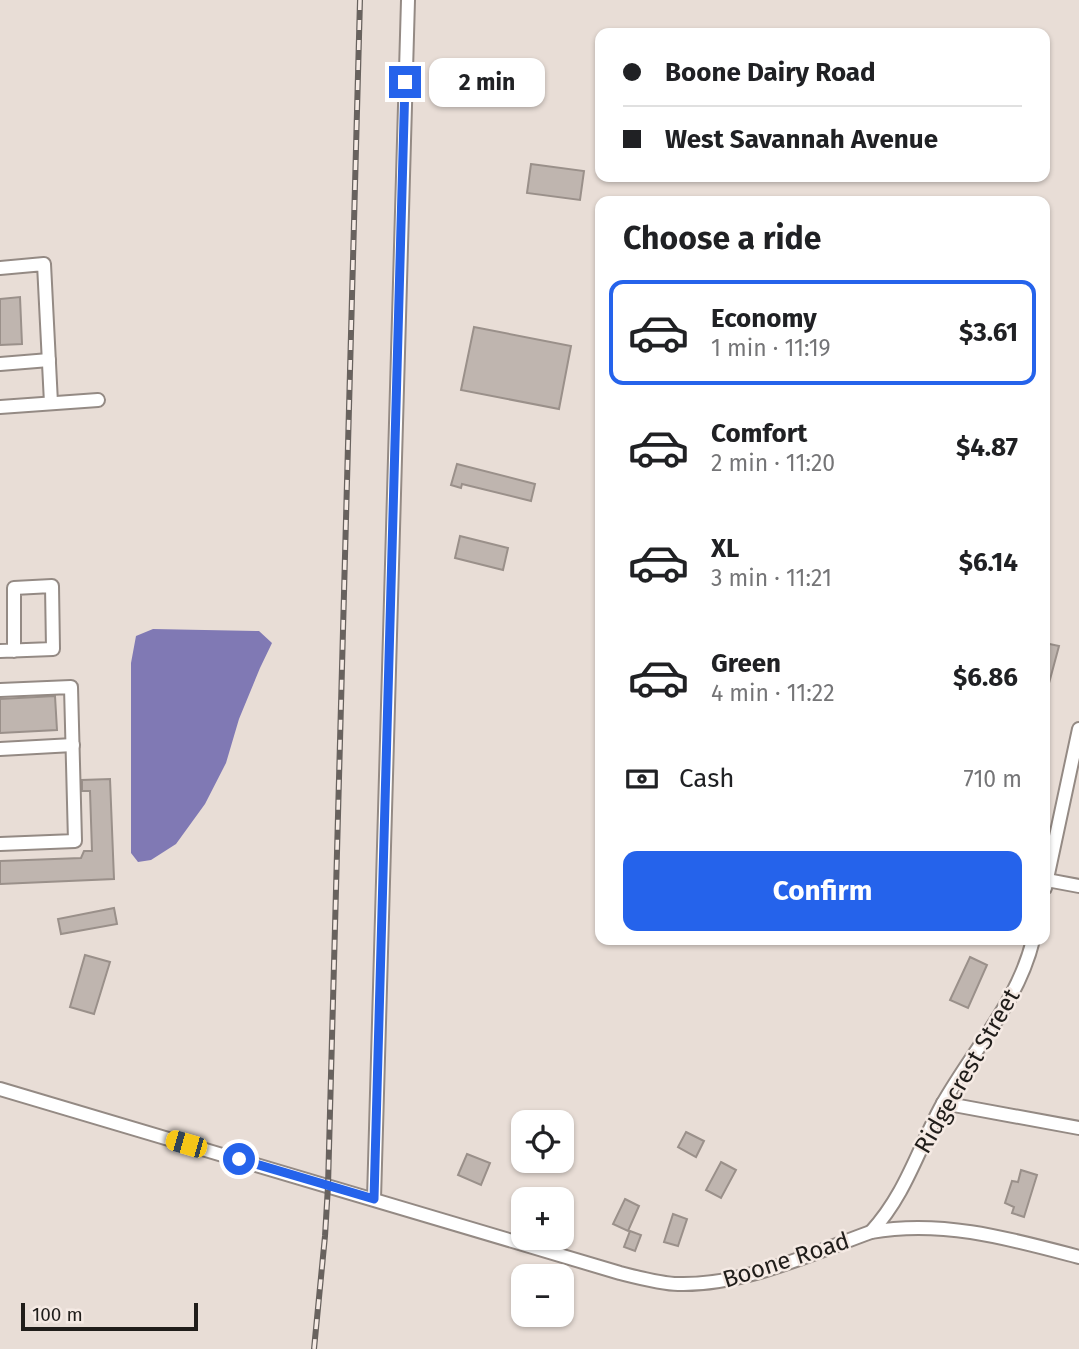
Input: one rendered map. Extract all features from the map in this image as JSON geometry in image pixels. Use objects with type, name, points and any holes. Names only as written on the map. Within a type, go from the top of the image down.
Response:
[{"type":"street","points":[[374,1199],[408,0]]},
{"type":"street","points":[[0,268],[44,264],[51,404]]},
{"type":"street","points":[[0,364],[49,360]]},
{"type":"street","points":[[0,407],[98,400]]},
{"type":"street","points":[[0,652],[53,649],[52,586],[14,588],[14,651]]},
{"type":"street","points":[[0,690],[71,687],[75,841],[0,844]]},
{"type":"street","points":[[1050,865],[1079,729]]},
{"type":"street","points":[[0,749],[73,745]]},
{"type":"street","points":[[1050,884],[1079,886]]},
{"type":"street","name":"Ridgecrest Street","points":[[871,1232],[897,1199],[943,1103],[1010,998],[1026,965],[1032,945]]},
{"type":"street","name":"Boone Road","points":[[0,1089],[620,1273],[674,1284],[700,1284],[743,1277],[886,1229],[961,1230],[1002,1237],[1079,1257]]},
{"type":"street","points":[[943,1103],[1079,1128]]},
{"type":"shaded area","points":[[153,629],[259,631],[272,643],[239,719],[226,763],[205,804],[176,844],[151,860],[138,862],[131,853],[131,663],[136,636]]},
{"type":"building","points":[[531,164],[584,171],[580,200],[527,193]]},
{"type":"building","points":[[20,297],[22,344],[0,345],[0,299]]},
{"type":"building","points":[[474,327],[571,346],[559,409],[461,390]]},
{"type":"building","points":[[457,464],[535,484],[531,501],[462,484],[461,488],[451,485]]},
{"type":"building","points":[[460,536],[508,548],[503,570],[455,558]]},
{"type":"building","points":[[1050,644],[1059,646],[1050,680]]},
{"type":"building","points":[[55,696],[57,730],[0,733],[0,699]]},
{"type":"building","points":[[110,779],[114,879],[0,884],[0,861],[81,858],[84,851],[92,851],[90,791],[82,791],[82,780]]},
{"type":"building","points":[[114,908],[117,924],[61,934],[58,919]]},
{"type":"building","points":[[85,955],[110,962],[94,1014],[70,1007]]},
{"type":"building","points":[[970,957],[987,965],[968,1008],[950,1000]]},
{"type":"building","points":[[686,1132],[704,1141],[696,1157],[678,1147]]},
{"type":"building","points":[[467,1154],[490,1163],[481,1185],[458,1175]]},
{"type":"building","points":[[721,1162],[736,1170],[721,1198],[706,1190]]},
{"type":"building","points":[[1021,1170],[1037,1175],[1024,1217],[1012,1213],[1014,1207],[1005,1203],[1012,1181],[1018,1182]]},
{"type":"building","points":[[625,1199],[639,1206],[628,1231],[613,1224]]},
{"type":"building","points":[[673,1214],[687,1219],[678,1246],[664,1242]]},
{"type":"building","points":[[630,1231],[641,1235],[635,1251],[624,1247]]},
{"type":"railway","points":[[314,1349],[328,1186],[360,0]]},
{"type":"route","points":[[239,1159],[374,1199],[405,82]]}]
